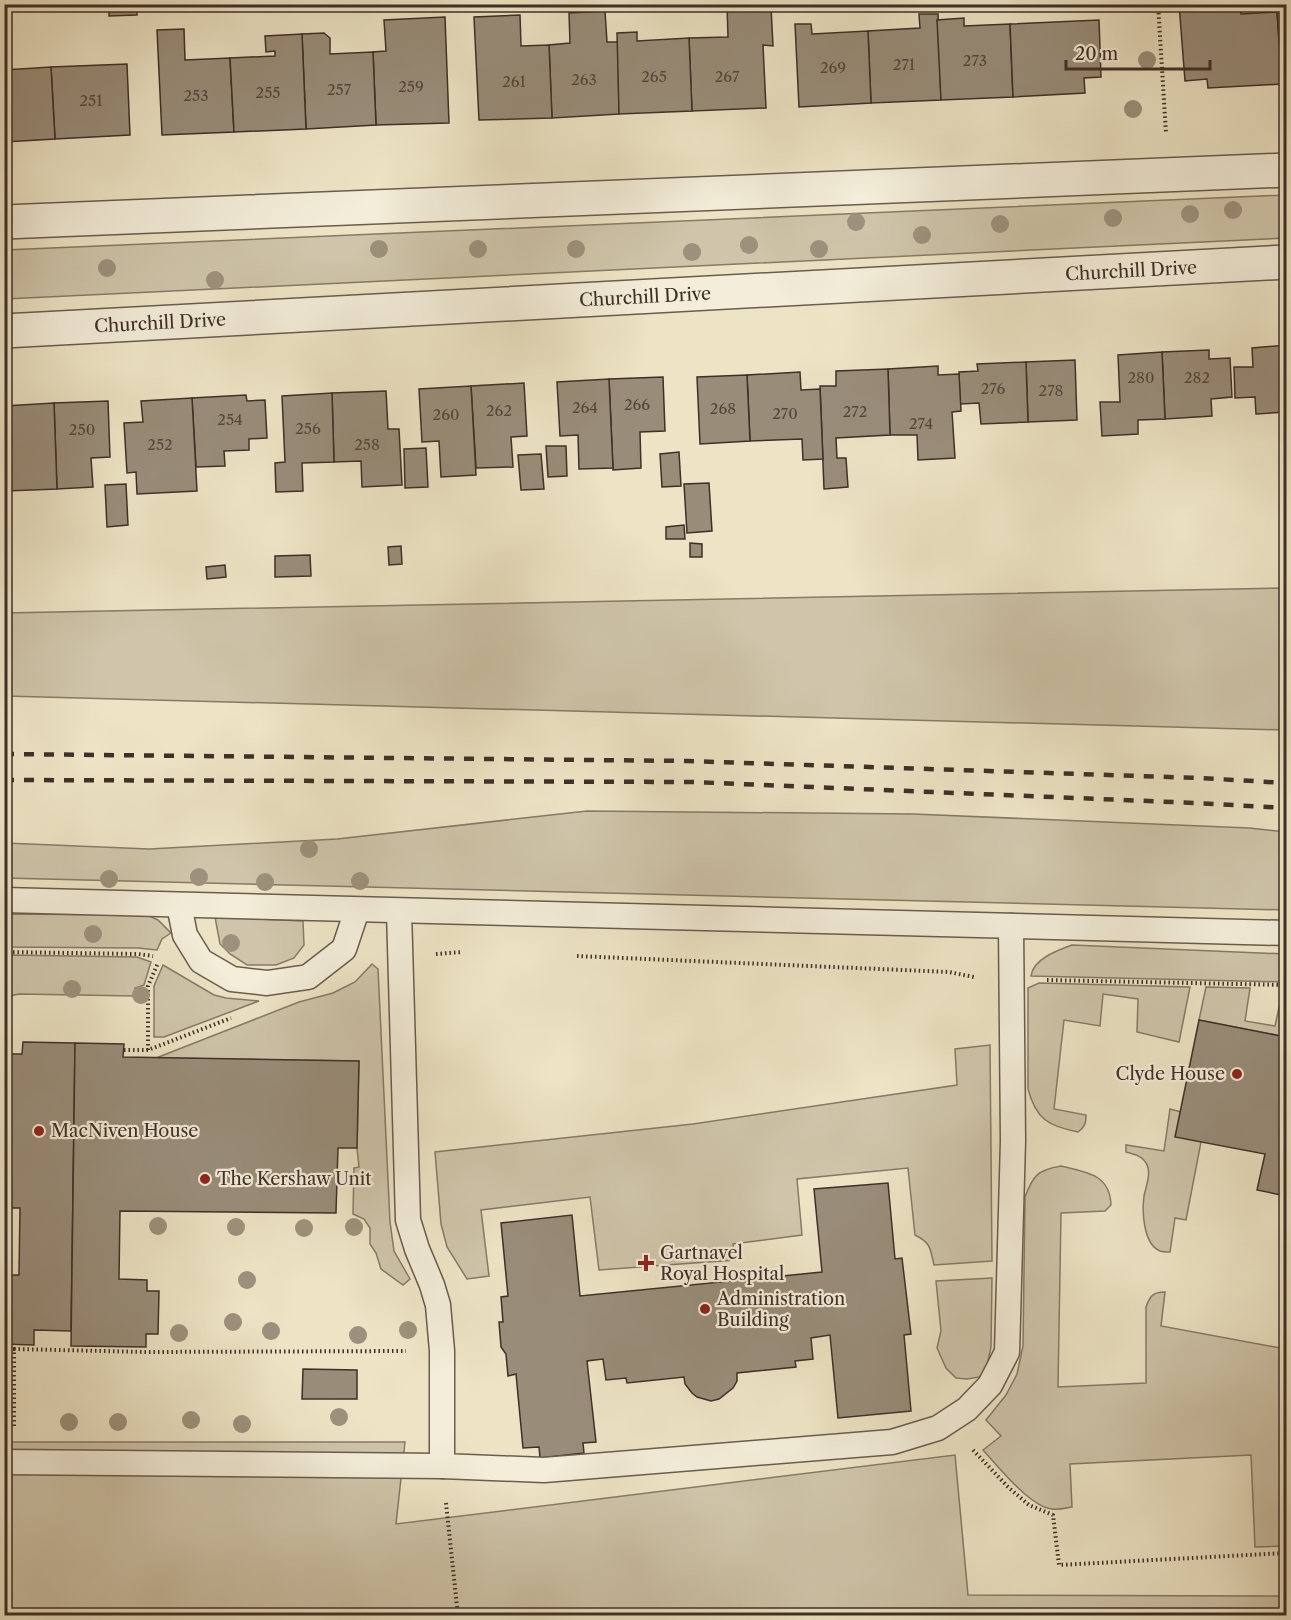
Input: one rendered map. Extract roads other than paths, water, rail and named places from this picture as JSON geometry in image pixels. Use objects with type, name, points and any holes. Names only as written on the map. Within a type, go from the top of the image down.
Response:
[{"type":"street","points":[[4,222],[1287,170]]},
{"type":"street","name":"Churchill Drive","points":[[4,331],[1287,262]]},
{"type":"lane","points":[[4,900],[1287,933]]},
{"type":"lane","points":[[179,905],[185,935],[201,961],[232,980],[267,983],[308,977],[344,949],[357,910]]},
{"type":"lane","points":[[399,911],[408,1220],[438,1305],[442,1351],[442,1467]]},
{"type":"lane","points":[[9,1462],[544,1470],[892,1443],[938,1428],[968,1408],[990,1385],[1007,1352],[1013,1141],[1011,926]]},
{"type":"railway","points":[[4,754],[687,761],[1200,778],[1286,783]]},
{"type":"railway","points":[[4,780],[693,782],[1286,808]]},
{"type":"place","name":"Clyde House","points":[[1237,1074]]},
{"type":"place","name":"MacNiven House","points":[[39,1131]]},
{"type":"place","name":"The Kershaw Unit","points":[[205,1179]]},
{"type":"place","name":"Gartnavel Royal Hospital","points":[[646,1263]]},
{"type":"place","name":"Administration Building","points":[[705,1309]]}]
